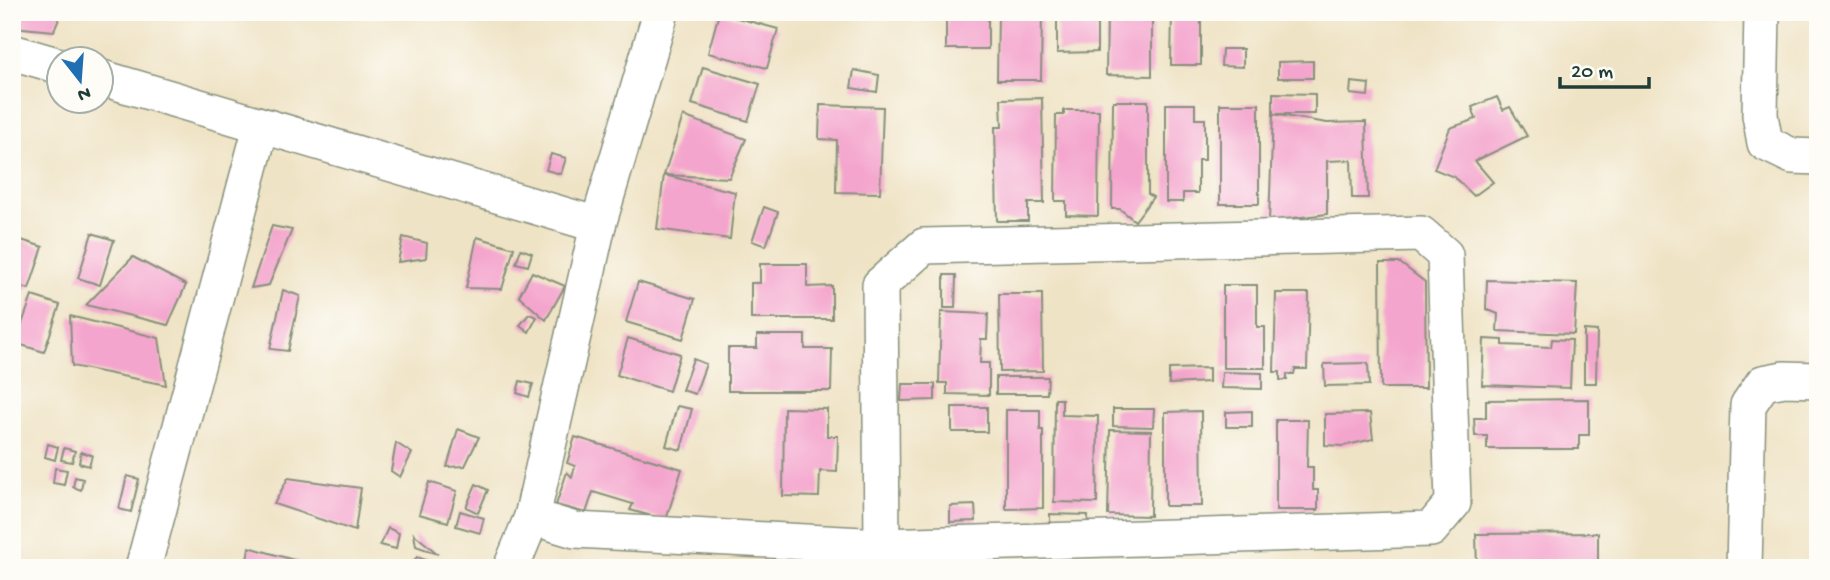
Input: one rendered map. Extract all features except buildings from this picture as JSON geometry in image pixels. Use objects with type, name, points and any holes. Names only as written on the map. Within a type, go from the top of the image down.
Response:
[{"type":"street","points":[[511,568],[532,517],[598,225],[661,12]]},
{"type":"street","points":[[1762,12],[1760,115],[1765,143],[1791,156],[1818,156]]},
{"type":"street","points":[[13,55],[46,63]]},
{"type":"street","points":[[116,82],[598,225]]},
{"type":"street","points":[[143,568],[261,127]]},
{"type":"street","points":[[532,517],[575,530],[882,546],[1431,529],[1453,503],[1445,255],[1421,234],[924,246],[880,285],[882,546]]},
{"type":"street","points":[[1744,568],[1748,405],[1763,383],[1784,379],[1818,380]]}]
